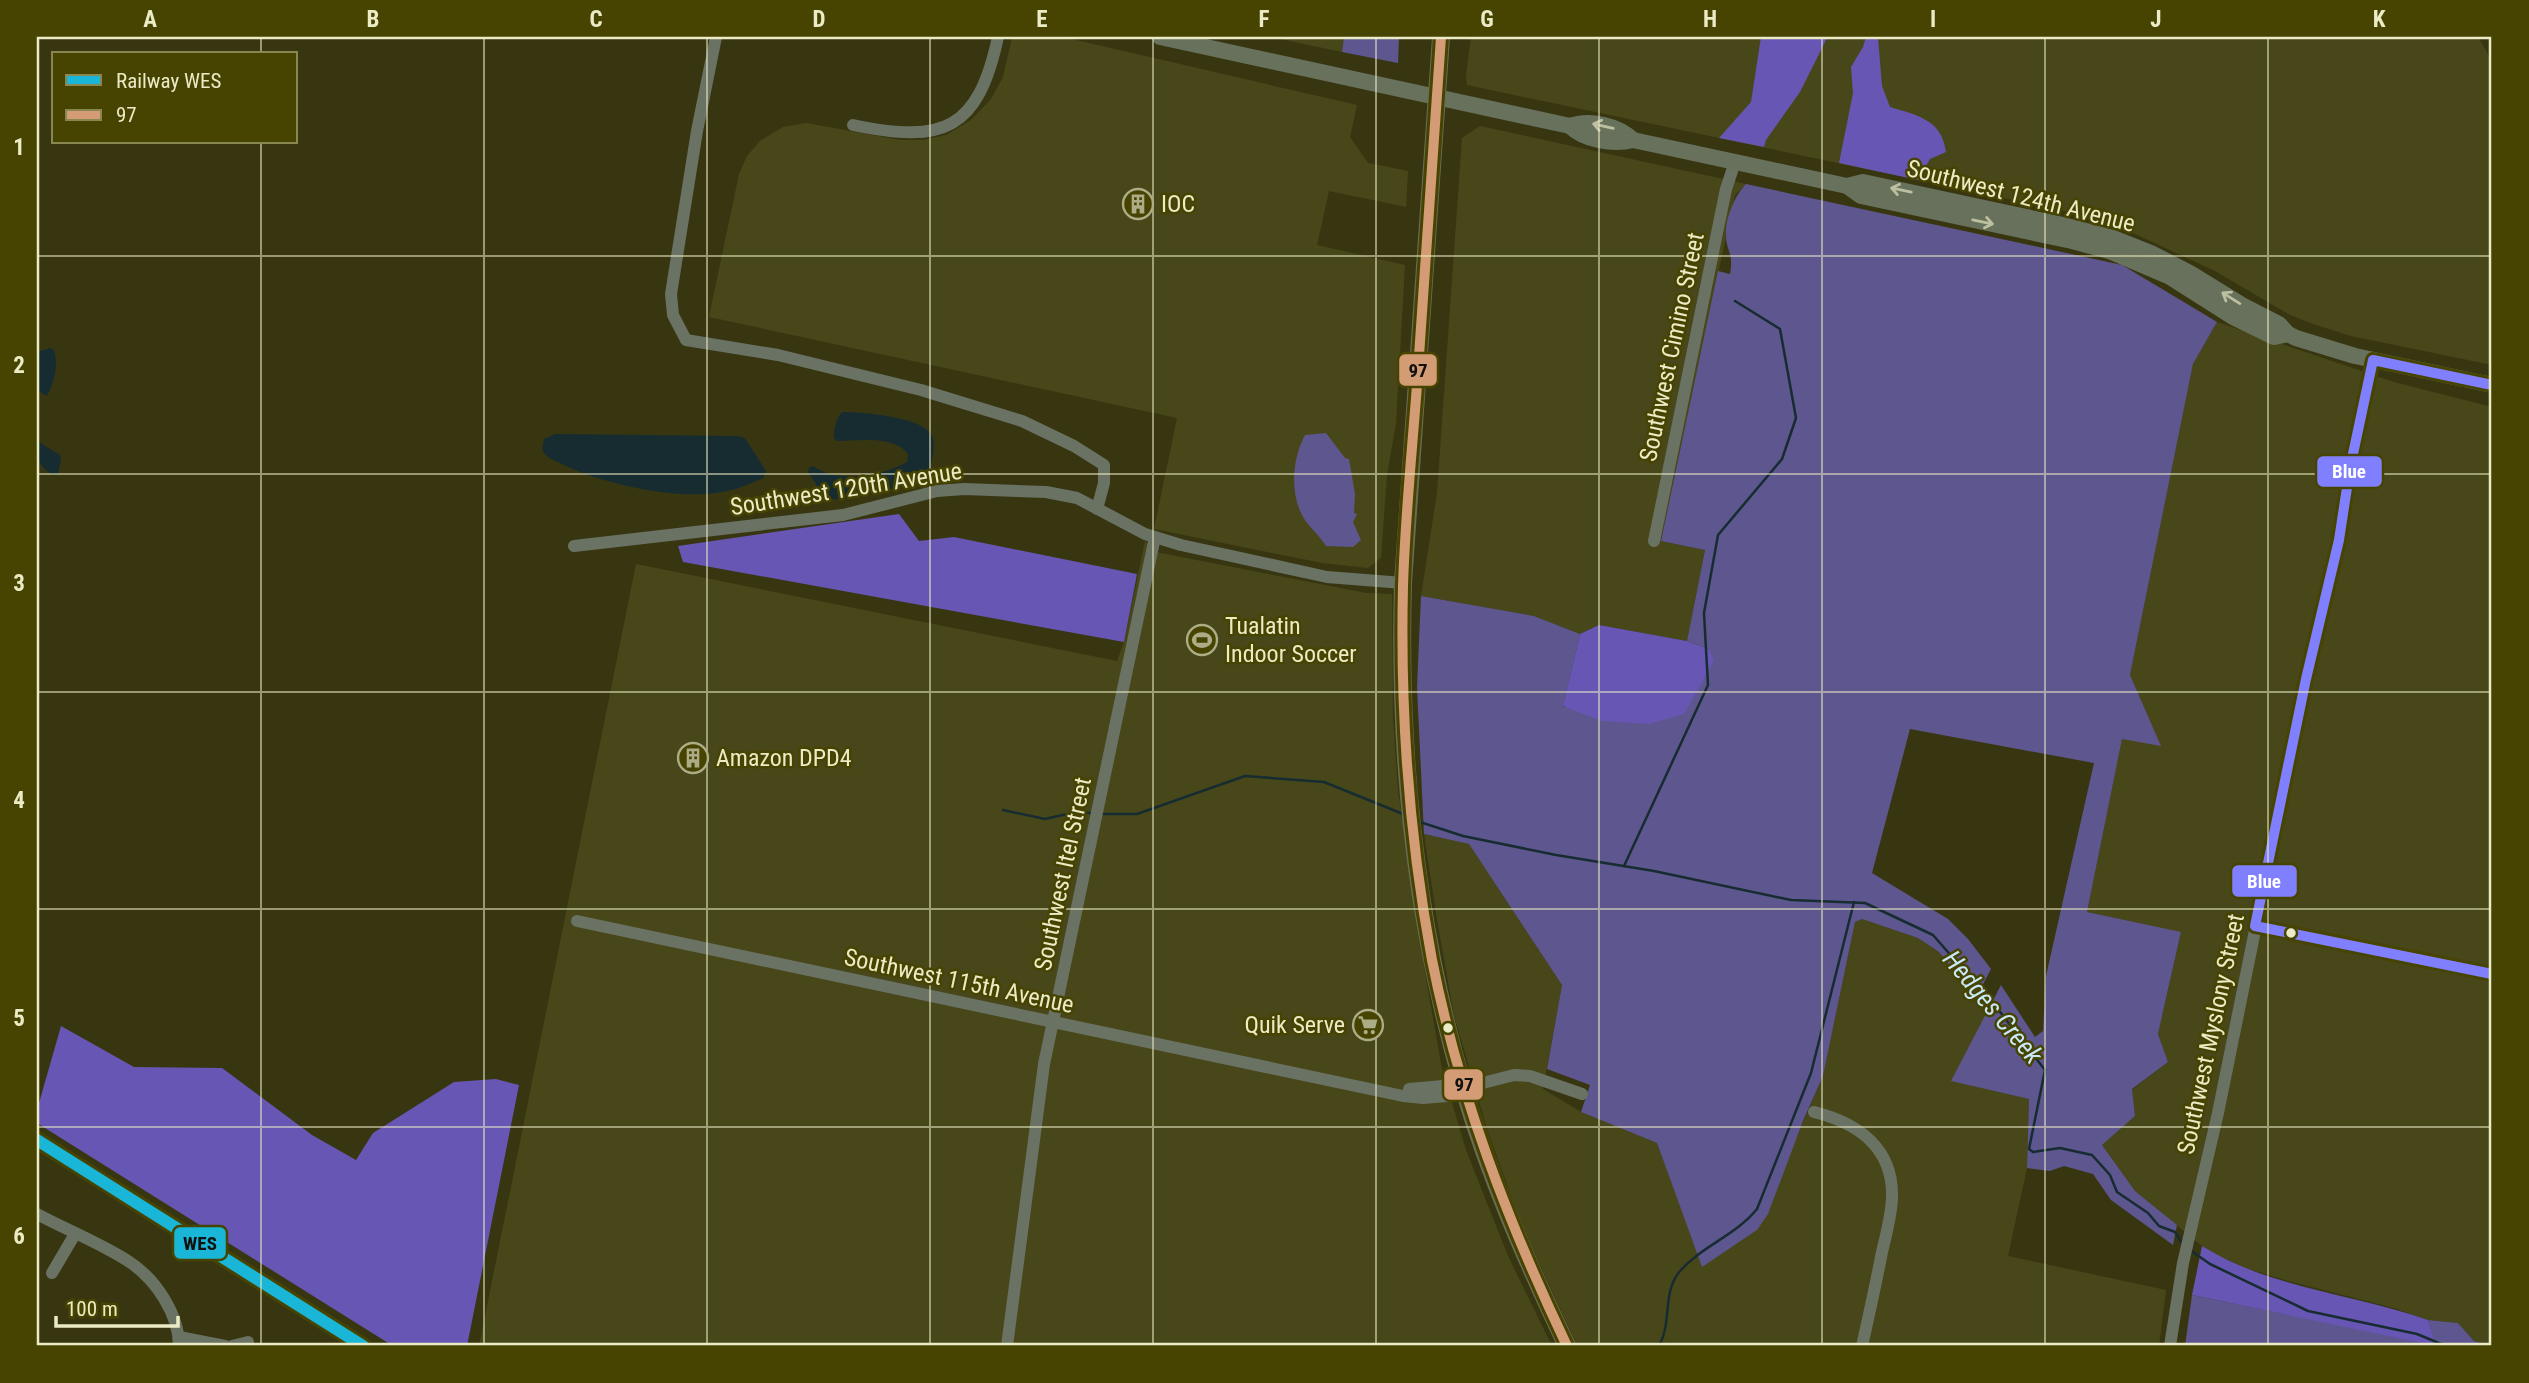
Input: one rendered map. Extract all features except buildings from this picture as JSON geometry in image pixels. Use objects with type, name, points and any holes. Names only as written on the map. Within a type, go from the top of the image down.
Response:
[{"type":"highway","points":[[1441,37],[1403,583],[1403,722],[1413,842],[1429,944],[1463,1088],[1514,1229],[1567,1346]]},
{"type":"main road","name":"Southwest 124th Avenue","points":[[1160,37],[1570,126],[1579,135],[1621,143],[1633,140],[1847,186],[1863,182],[2113,238],[2190,273],[2279,324],[2288,334],[2373,360],[2492,385]]},
{"type":"street","points":[[716,37],[697,131],[671,295],[673,315],[686,340],[778,355],[921,390],[1021,421],[1074,446],[1104,466],[1104,483],[1097,509]]},
{"type":"street","points":[[853,125],[905,134],[922,133],[948,124],[968,110],[982,92],[998,37]]},
{"type":"street","name":"Southwest Cimino Street","points":[[1654,541],[1726,188],[1735,162]]},
{"type":"street","name":"Southwest Myslony Street","points":[[2170,1346],[2183,1263],[2218,1113],[2308,669],[2339,540],[2350,468],[2373,360]]},
{"type":"street","name":"Southwest 120th Avenue","points":[[575,546],[843,515],[937,491],[961,489],[1046,492],[1077,498],[1144,534],[1155,537],[1316,575],[1357,581],[1403,583]]},
{"type":"street","name":"Southwest Itel Street","points":[[1007,1346],[1044,1063],[1155,537]]},
{"type":"street","name":"Southwest 115th Avenue","points":[[577,921],[1053,1023],[1423,1098],[1447,1096],[1463,1088],[1501,1077],[1521,1075],[1582,1094]]},
{"type":"street","points":[[2256,926],[2492,974]]},
{"type":"street","points":[[1814,1112],[1848,1123],[1860,1130],[1880,1152],[1890,1178],[1892,1202],[1862,1346]]},
{"type":"street","points":[[37,1214],[130,1261],[151,1282],[168,1306],[179,1342],[225,1346]]},
{"type":"street","points":[[52,1273],[75,1234]]},
{"type":"street","points":[[232,1346],[248,1342]]},
{"type":"shaded area","points":[[1012,37],[1063,37],[1357,105],[1350,137],[1368,163],[1408,171],[1406,207],[1329,191],[1317,245],[1405,265],[1396,423],[1387,475],[1381,558],[1368,568],[1322,563],[1154,529],[1177,418],[709,317],[739,174],[747,156],[760,141],[783,127],[806,123],[900,140],[923,140],[946,135],[971,120],[991,99],[1003,77]]},
{"type":"shaded area","points":[[1271,37],[1344,37],[1342,52]]},
{"type":"shaded area","points":[[1344,37],[1399,37],[1398,63],[1342,52]]},
{"type":"shaded area","points":[[1471,37],[2478,37],[2492,61],[2492,365],[2351,336],[2316,325],[2290,315],[2215,271],[2131,232],[2061,210],[1467,85]]},
{"type":"shaded area","points":[[1761,37],[1827,38],[1800,92],[1766,140],[1764,147],[1719,138],[1751,102]]},
{"type":"shaded area","points":[[1866,37],[1878,37],[1882,86],[1890,107],[1926,120],[1944,141],[1946,152],[1930,159],[1918,180],[1839,163],[1853,93],[1851,67]]},
{"type":"shaded area","points":[[1480,126],[1746,184],[1735,195],[1661,541],[1705,550],[1687,641],[1599,625],[1580,634],[1534,616],[1421,596],[1437,493],[1462,138]]},
{"type":"shaded area","points":[[1746,184],[2122,265],[2217,322],[2193,364],[2130,675],[2161,746],[2122,739],[2087,912],[2181,932],[2158,1034],[2168,1062],[2132,1089],[2135,1116],[2102,1145],[2135,1191],[2177,1225],[2173,1245],[2111,1200],[2093,1174],[2064,1166],[2050,1171],[2027,1168],[2029,1099],[1951,1081],[2001,985],[2035,1037],[2043,1031],[2046,976],[2094,763],[1910,729],[1872,873],[1948,919],[1968,939],[1991,969],[1976,998],[1939,952],[1918,938],[1862,919],[1855,922],[1823,1076],[1768,1214],[1757,1230],[1702,1267],[1657,1143],[1581,1112],[1590,1085],[1547,1069],[1562,985],[1469,844],[1424,834],[1417,687],[1421,596],[1534,616],[1580,634],[1563,707],[1709,649],[1687,641],[1705,550],[1661,541],[1718,271],[1730,274],[1727,222],[1735,201]]},
{"type":"shaded area","points":[[2217,322],[2394,382],[2492,407],[2492,1345],[2474,1341],[2458,1323],[2428,1320],[2394,1308],[2288,1281],[2242,1267],[2217,1255],[2202,1246],[2135,1191],[2102,1145],[2135,1116],[2132,1090],[2168,1062],[2158,1034],[2181,933],[2087,912],[2122,738],[2160,745],[2130,675],[2193,364]]},
{"type":"shaded area","points":[[1326,433],[1345,458],[1349,459],[1355,494],[1354,513],[1357,514],[1353,522],[1361,540],[1353,547],[1326,546],[1305,520],[1296,500],[1295,466],[1305,435]]},
{"type":"shaded area","points":[[899,514],[919,541],[954,537],[1137,574],[1124,642],[683,562],[678,546]]},
{"type":"shaded area","points":[[1145,541],[1156,552],[1366,593],[1392,594],[1393,719],[1398,790],[1442,1069],[1466,1150],[1508,1256],[1552,1346],[479,1346],[636,564],[1117,661],[1124,642]]},
{"type":"shaded area","points":[[1599,625],[1687,641],[1709,649],[1714,661],[1684,714],[1649,724],[1602,721],[1563,706],[1580,634]]},
{"type":"shaded area","points":[[1424,834],[1469,844],[1562,985],[1543,1089],[1581,1112],[1657,1143],[1702,1266],[1757,1230],[1823,1076],[1855,922],[1862,919],[1918,938],[1939,952],[1988,1011],[1952,1081],[2029,1099],[2027,1168],[2008,1256],[2166,1290],[2159,1346],[1577,1346],[1521,1223],[1487,1129],[1454,1015]]},
{"type":"shaded area","points":[[61,1026],[134,1067],[222,1068],[312,1135],[356,1160],[373,1133],[454,1082],[496,1079],[519,1085],[467,1346],[393,1346],[37,1123],[37,1110]]},
{"type":"shaded area","points":[[2202,1246],[2255,1272],[2428,1320],[2436,1346],[2192,1295]]},
{"type":"shaded area","points":[[2192,1295],[2435,1345],[2428,1320],[2458,1323],[2474,1341],[2492,1346],[2185,1346]]},
{"type":"water","points":[[50,348],[54,350],[56,368],[47,396],[37,390],[37,352]]},
{"type":"water","points":[[842,412],[893,417],[919,425],[928,431],[933,438],[934,447],[928,476],[894,488],[848,499],[825,496],[808,473],[813,466],[835,475],[860,476],[885,471],[907,462],[908,454],[894,444],[875,440],[837,441],[834,438],[835,427]]},
{"type":"water","points":[[555,434],[737,436],[745,438],[766,471],[763,478],[757,481],[716,493],[659,492],[618,484],[556,462],[543,451],[544,439]]},
{"type":"water","points":[[37,439],[60,455],[58,473],[53,475],[41,464]]},
{"type":"waterway","points":[[1624,866],[1708,685],[1704,613],[1718,535],[1782,459],[1796,418],[1780,329],[1735,301]]},
{"type":"waterway","name":"Hedges Creek","points":[[1104,814],[1137,814],[1245,776],[1324,782],[1403,814]]},
{"type":"waterway","name":"Hedges Creek","points":[[1003,810],[1045,819],[1080,811],[1090,813]]},
{"type":"waterway","name":"Hedges Creek","points":[[1420,822],[1463,836],[1654,871],[1791,900],[1865,903],[1933,935],[1997,1008],[2045,1070],[2029,1149],[2033,1152],[2060,1148],[2092,1155],[2110,1175],[2117,1192],[2148,1213],[2159,1226],[2175,1232],[2182,1243]]},
{"type":"waterway","name":"Hedges Creek","points":[[1651,1346],[1660,1344],[1664,1335],[1671,1288],[1680,1271],[1757,1209],[1811,1073],[1854,902]]},
{"type":"waterway","name":"Hedges Creek","points":[[2190,1250],[2210,1264],[2308,1311],[2417,1334],[2446,1346]]},
{"type":"rail line","name":"WES","points":[[37,1140],[363,1346]]},
{"type":"transit line","name":"97","points":[[1441,37],[1403,586],[1403,680],[1412,821],[1432,960],[1456,1060],[1505,1205],[1567,1346]]},
{"type":"transit line","name":"Blue","points":[[2492,385],[2373,360],[2350,468],[2339,540],[2306,679],[2255,926],[2492,974]]},
{"type":"place","name":"IOC","points":[[1138,204]]},
{"type":"place","name":"Tualatin Indoor Soccer","points":[[1202,640]]},
{"type":"place","name":"Amazon DPD4","points":[[693,758]]},
{"type":"place","name":"Quik Serve","points":[[1368,1025]]}]
